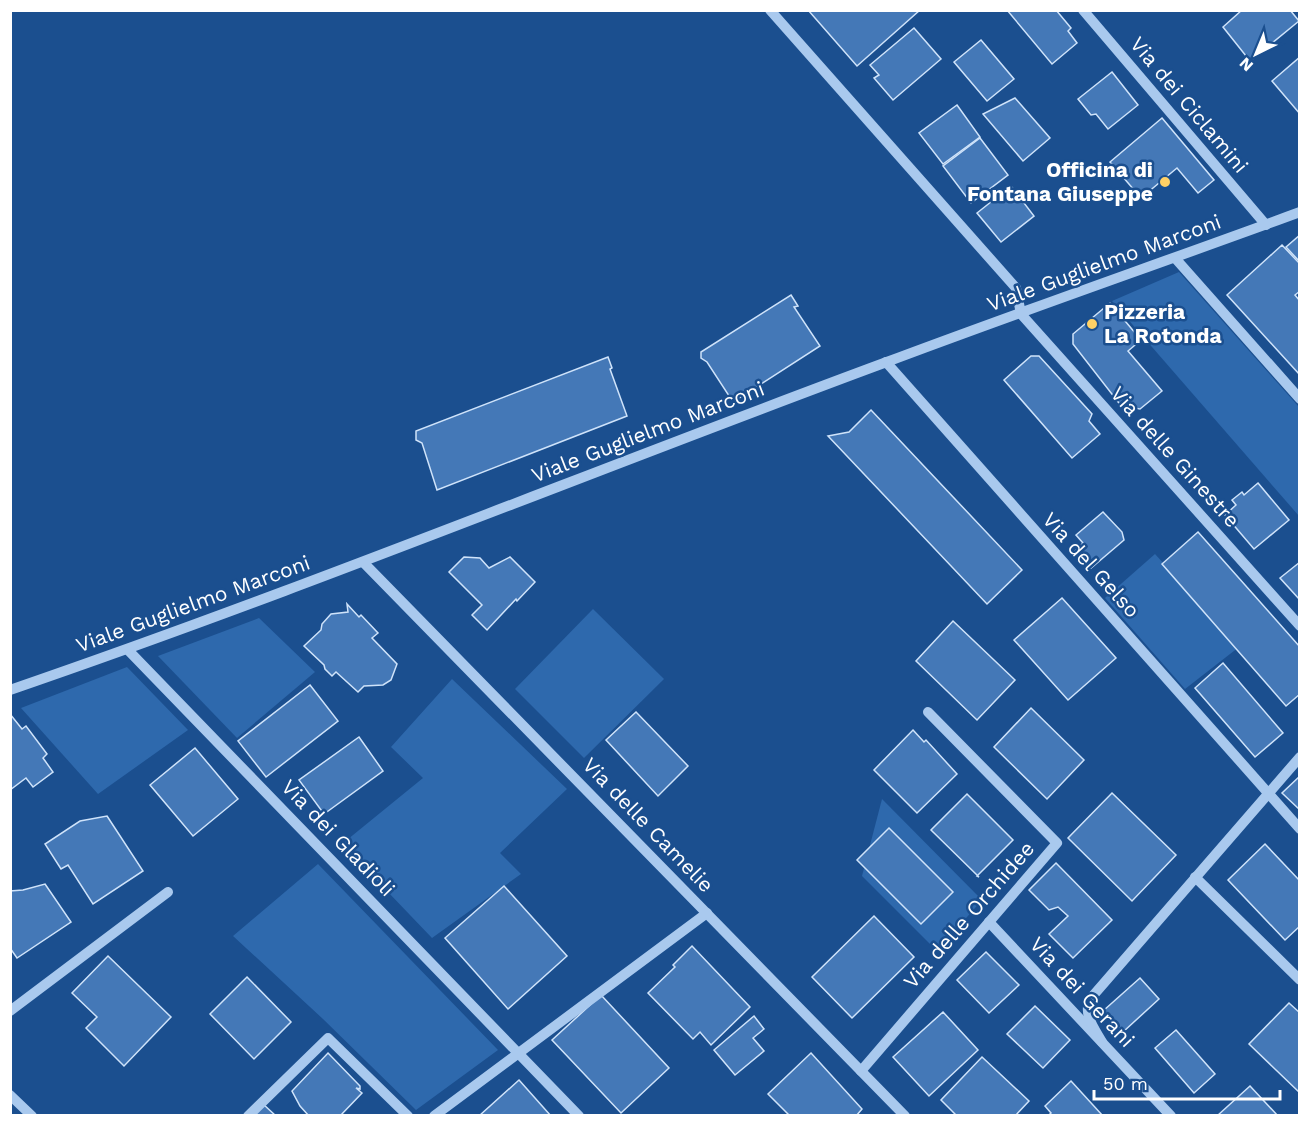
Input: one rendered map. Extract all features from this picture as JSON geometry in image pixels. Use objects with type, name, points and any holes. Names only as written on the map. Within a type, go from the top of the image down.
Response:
[{"type":"street","points":[[770,10],[1016,288],[1021,314]]},
{"type":"street","name":"Via dei Ciclamini","points":[[1083,10],[1266,225]]},
{"type":"street","name":"Viale Guglielmo Marconi","points":[[10,690],[128,650],[886,362],[1299,212]]},
{"type":"street","points":[[1174,258],[1299,399]]},
{"type":"street","name":"Via delle Ginestre","points":[[1021,314],[1299,626]]},
{"type":"street","name":"Via del Gelso","points":[[886,362],[1299,829]]},
{"type":"street","name":"Via delle Camelie","points":[[363,562],[905,1116]]},
{"type":"street","name":"Via dei Gladioli","points":[[128,650],[579,1116]]},
{"type":"street","name":"Via delle Orchidee","points":[[861,1071],[1057,843],[928,712]]},
{"type":"street","points":[[1102,1042],[1088,1016],[1087,1005],[1091,998],[1299,757]]},
{"type":"street","points":[[1195,877],[1299,980]]},
{"type":"street","points":[[10,1011],[168,892]]},
{"type":"street","points":[[434,1116],[707,913]]},
{"type":"street","name":"Via dei Gerani","points":[[989,922],[1171,1116]]},
{"type":"street","points":[[248,1116],[328,1038],[408,1116]]},
{"type":"street","points":[[10,1095],[32,1116]]},
{"type":"shaded area","points":[[1179,272],[1299,407],[1299,516],[1112,301]]},
{"type":"shaded area","points":[[1155,554],[1239,647],[1185,689],[1105,598]]},
{"type":"shaded area","points":[[593,609],[664,679],[584,758],[515,689]]},
{"type":"shaded area","points":[[259,618],[315,672],[237,738],[158,656]]},
{"type":"shaded area","points":[[127,667],[188,730],[98,794],[21,708]]},
{"type":"shaded area","points":[[452,679],[567,789],[500,853],[521,874],[432,938],[342,844],[423,778],[391,747]]},
{"type":"shaded area","points":[[882,799],[982,900],[937,951],[862,876]]},
{"type":"shaded area","points":[[318,864],[498,1050],[416,1110],[323,1019],[233,936]]},
{"type":"building","points":[[808,10],[920,10],[857,66]]},
{"type":"building","points":[[1007,10],[1056,10],[1071,28],[1068,31],[1077,43],[1052,64]]},
{"type":"building","points":[[1242,10],[1290,10],[1299,21],[1250,61],[1223,27]]},
{"type":"building","points":[[914,28],[941,59],[893,100],[874,78],[879,75],[870,65]]},
{"type":"building","points":[[981,40],[1014,79],[987,101],[954,62]]},
{"type":"building","points":[[1300,57],[1300,114],[1272,81]]},
{"type":"building","points":[[1112,72],[1138,105],[1108,129],[1096,114],[1091,115],[1078,99]]},
{"type":"building","points":[[1015,98],[1050,138],[1023,161],[983,114]]},
{"type":"building","points":[[957,105],[980,137],[943,164],[919,133]]},
{"type":"building","points":[[1162,118],[1214,180],[1198,193],[1177,168],[1141,198],[1110,162]]},
{"type":"building","points":[[980,138],[1008,175],[971,203],[943,166]]},
{"type":"building","points":[[1011,186],[1034,216],[1001,242],[977,213]]},
{"type":"building","points":[[1300,235],[1300,262],[1286,247]]},
{"type":"building","points":[[1282,245],[1300,264],[1300,291],[1295,295],[1300,301],[1300,375],[1227,295]]},
{"type":"building","points":[[791,295],[798,306],[794,307],[820,346],[733,402],[707,362],[701,358],[701,352]]},
{"type":"building","points":[[1110,303],[1141,340],[1128,351],[1162,391],[1140,409],[1135,408],[1129,416],[1073,344],[1073,334]]},
{"type":"building","points":[[1031,356],[1039,356],[1092,414],[1089,421],[1100,434],[1072,458],[1004,380]]},
{"type":"building","points":[[608,357],[627,416],[437,490],[422,443],[416,440],[416,431]]},
{"type":"building","points":[[871,410],[1022,570],[987,604],[828,436],[849,432]]},
{"type":"building","points":[[1258,483],[1289,520],[1254,549],[1225,515],[1236,505],[1232,500],[1242,492],[1244,495]]},
{"type":"building","points":[[1103,512],[1122,532],[1124,540],[1090,569],[1075,551],[1083,543],[1076,535]]},
{"type":"building","points":[[1198,532],[1300,647],[1300,694],[1286,706],[1162,564]]},
{"type":"building","points":[[464,557],[480,558],[489,568],[510,557],[535,582],[487,630],[472,615],[482,605],[449,572]]},
{"type":"building","points":[[1300,562],[1300,600],[1280,578]]},
{"type":"building","points":[[1062,598],[1116,658],[1068,700],[1014,640]]},
{"type":"building","points":[[347,604],[378,633],[372,638],[397,664],[391,680],[383,685],[364,686],[358,692],[336,672],[332,676],[304,646],[321,630],[322,624],[331,614],[348,612]]},
{"type":"building","points":[[953,621],[1015,680],[977,720],[916,661]]},
{"type":"building","points":[[1223,663],[1283,733],[1255,757],[1195,688]]},
{"type":"building","points":[[310,685],[338,721],[266,777],[238,741]]},
{"type":"building","points":[[1031,708],[1084,760],[1047,799],[994,747]]},
{"type":"building","points":[[636,712],[688,766],[658,796],[606,740]]},
{"type":"building","points":[[10,714],[22,729],[26,726],[47,754],[43,758],[53,772],[33,787],[26,778],[10,790]]},
{"type":"building","points":[[913,730],[924,742],[926,740],[957,774],[917,813],[874,770]]},
{"type":"building","points":[[359,737],[383,771],[324,814],[299,780]]},
{"type":"building","points":[[195,748],[238,799],[193,836],[150,785]]},
{"type":"building","points":[[1300,776],[1300,810],[1282,793]]},
{"type":"building","points":[[1112,793],[1176,855],[1132,901],[1068,838]]},
{"type":"building","points":[[967,794],[1013,840],[977,876],[931,830]]},
{"type":"building","points":[[107,816],[143,871],[93,904],[68,865],[61,869],[45,844],[80,821]]},
{"type":"building","points":[[889,828],[953,892],[921,924],[857,860]]},
{"type":"building","points":[[1265,844],[1300,881],[1300,926],[1285,940],[1228,880]]},
{"type":"building","points":[[1056,863],[1112,920],[1073,958],[1049,934],[1068,916],[1058,907],[1049,910],[1029,890]]},
{"type":"building","points":[[45,884],[71,922],[17,958],[10,948],[10,891]]},
{"type":"building","points":[[504,886],[567,956],[508,1009],[445,938]]},
{"type":"building","points":[[874,916],[914,957],[852,1018],[812,977]]},
{"type":"building","points":[[692,946],[750,1007],[711,1045],[700,1032],[693,1039],[648,993],[675,967],[673,965]]},
{"type":"building","points":[[986,952],[1019,985],[989,1013],[957,980]]},
{"type":"building","points":[[108,956],[171,1017],[124,1066],[86,1028],[97,1017],[72,993]]},
{"type":"building","points":[[247,977],[291,1022],[254,1059],[210,1014]]},
{"type":"building","points":[[1140,978],[1159,999],[1123,1032],[1103,1011]]},
{"type":"building","points":[[601,995],[669,1068],[621,1113],[552,1040]]},
{"type":"building","points":[[1289,1003],[1300,1013],[1300,1093],[1249,1044]]},
{"type":"building","points":[[1035,1006],[1070,1040],[1043,1068],[1007,1034]]},
{"type":"building","points":[[943,1012],[978,1050],[929,1096],[893,1057]]},
{"type":"building","points":[[754,1016],[764,1029],[753,1038],[764,1051],[735,1075],[714,1050]]},
{"type":"building","points":[[1176,1030],[1215,1074],[1194,1093],[1155,1048]]},
{"type":"building","points":[[328,1053],[360,1086],[360,1089],[356,1088],[362,1093],[340,1116],[309,1116],[300,1106],[292,1091]]},
{"type":"building","points":[[811,1053],[862,1109],[856,1116],[790,1116],[768,1094]]},
{"type":"building","points":[[982,1057],[1029,1101],[1015,1116],[957,1116],[941,1100]]},
{"type":"building","points":[[519,1080],[551,1116],[479,1116]]},
{"type":"building","points":[[1071,1081],[1103,1116],[1048,1116],[1051,1113],[1045,1106]]},
{"type":"building","points":[[1250,1086],[1278,1116],[1217,1116]]},
{"type":"building","points":[[263,1104],[276,1116],[252,1116]]},
{"type":"place","name":"Officina di Fontana Giuseppe","points":[[1165,182]]},
{"type":"place","name":"Pizzeria La Rotonda","points":[[1092,324]]}]
